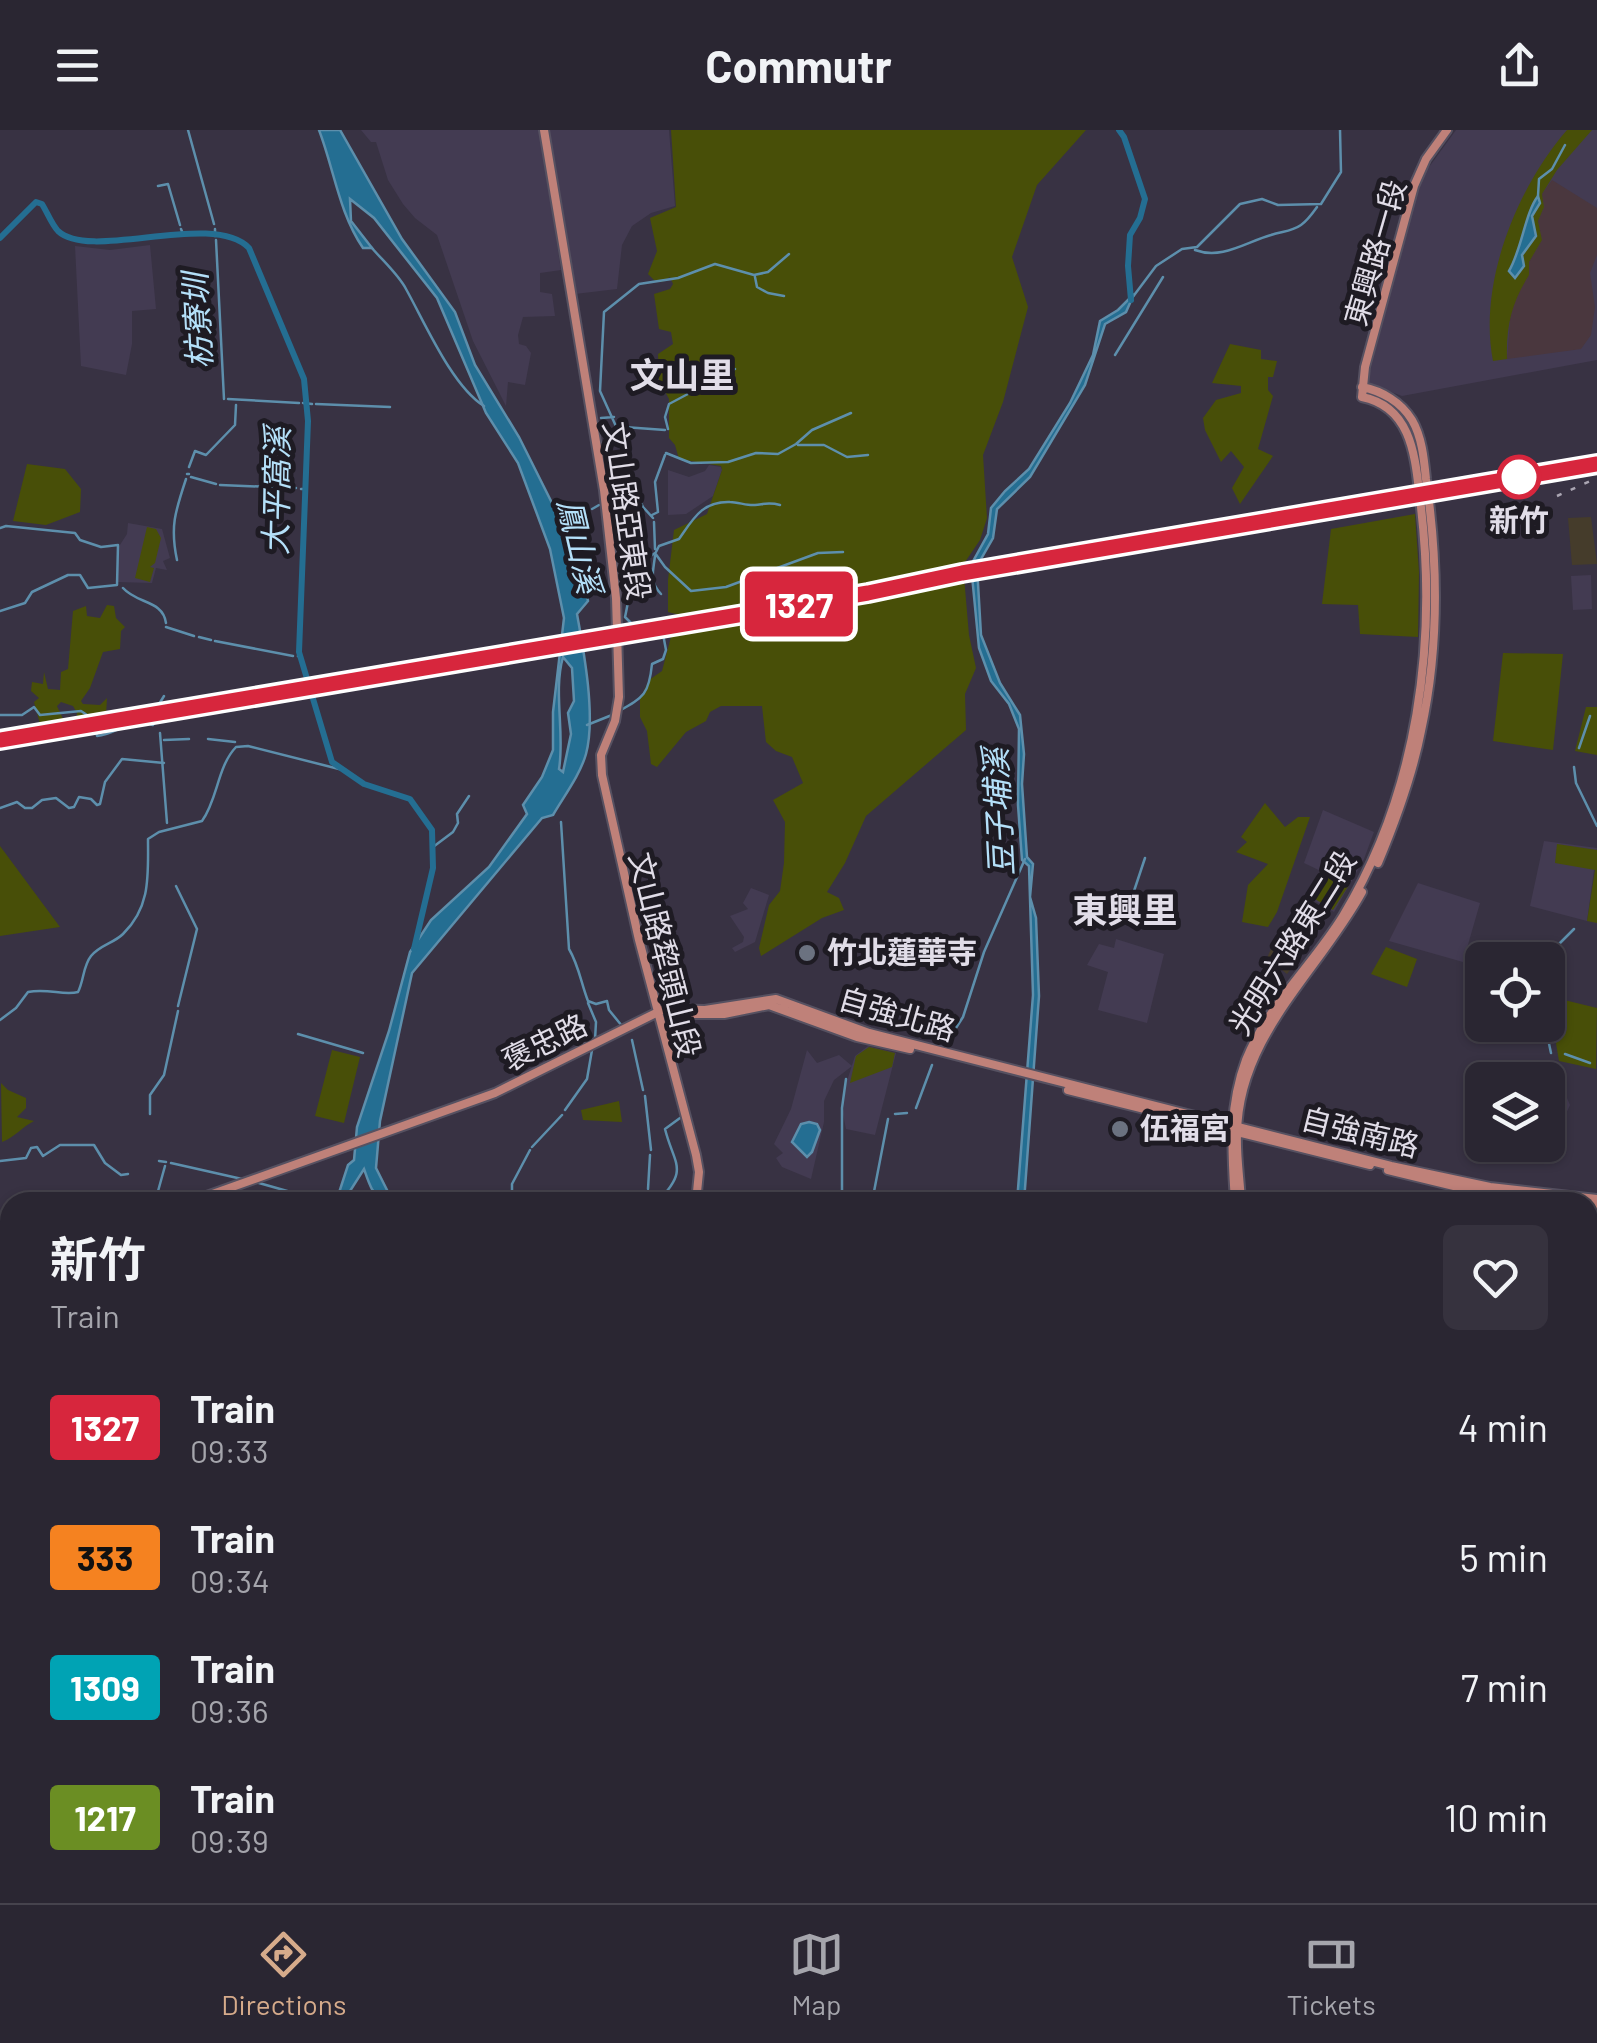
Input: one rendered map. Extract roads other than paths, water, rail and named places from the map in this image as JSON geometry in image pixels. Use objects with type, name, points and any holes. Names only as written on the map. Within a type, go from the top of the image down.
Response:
[{"type":"main road","name":"文山路亞東段","points":[[542,130],[613,564],[619,666],[619,697],[613,720]]},
{"type":"main road","name":"東興路一段","points":[[1364,392],[1416,188],[1427,162],[1450,130]]},
{"type":"main road","name":"光明六路東二段","points":[[1237,1192],[1236,1094],[1246,1060],[1270,1013],[1340,920],[1373,863],[1398,800],[1414,730],[1422,668],[1426,571],[1414,453],[1403,425],[1390,408],[1364,392]]},
{"type":"main road","name":"文山路犂頭山段","points":[[613,720],[600,755],[602,775],[656,1014],[698,1164],[695,1192]]},
{"type":"main road","name":"自強北路","points":[[759,1004],[778,1007],[857,1037],[1234,1128]]},
{"type":"main road","name":"褒忠路","points":[[219,1192],[511,1086],[656,1014],[724,1014],[759,1004]]},
{"type":"main road","name":"自強南路","points":[[1234,1128],[1454,1180],[1532,1192]]},
{"type":"main road","name":"自強南路","points":[[1234,1128],[1479,1192]]},
{"type":"water","name":"鳳山溪","points":[[319,130],[340,130],[402,239],[455,312],[475,365],[519,437],[557,513],[581,572],[588,601],[577,614],[590,722],[580,770],[553,815],[542,818],[412,973],[380,1121],[376,1168],[388,1192],[374,1192],[364,1169],[349,1192],[339,1192],[348,1165],[354,1160],[357,1127],[410,952],[431,920],[489,867],[527,814],[523,805],[542,777],[553,750],[553,712],[564,618],[550,549],[518,463],[486,413],[437,298],[374,218],[350,199],[351,221],[372,248],[363,248],[342,206]],"holes":[[[563,657],[572,668],[574,701],[568,713],[571,734],[563,772],[559,769]]]},
{"type":"water","points":[[1538,196],[1540,203],[1532,216],[1536,236],[1522,255],[1524,266],[1515,278],[1509,271]]},
{"type":"water","name":"豆子埔溪","points":[[1134,294],[1126,312],[1105,324],[1085,385],[1030,477],[997,509],[993,538],[977,566],[981,635],[1000,683],[1020,715],[1027,857],[1033,864],[1030,897],[1036,918],[1039,996],[1025,1192],[1018,1192],[1033,995],[1029,866],[1022,860],[1018,805],[1019,729],[1009,704],[991,681],[979,648],[971,565],[988,534],[991,508],[1029,469],[1070,403],[1093,355],[1100,321]]},
{"type":"water","points":[[801,1124],[817,1124],[820,1130],[807,1157],[792,1142]]},
{"type":"waterway","name":"枋寮圳","points":[[188,130],[214,224]]},
{"type":"waterway","points":[[1119,130],[1145,199],[1130,235],[1131,300]]},
{"type":"waterway","points":[[1132,298],[1156,266],[1182,249],[1197,247],[1240,204],[1262,199],[1278,205],[1321,204],[1341,172],[1340,130]]},
{"type":"waterway","points":[[1538,196],[1539,179],[1552,169],[1565,145]]},
{"type":"waterway","points":[[158,186],[168,184],[180,225]]},
{"type":"waterway","name":"大平窩溪","points":[[0,238],[36,202],[42,204],[58,231],[74,239],[208,234],[232,238],[249,248],[304,379],[308,421],[299,652],[332,762],[364,784],[410,799],[432,830],[433,868],[414,949]]},
{"type":"waterway","points":[[1195,250],[1215,253],[1294,229],[1317,207]]},
{"type":"waterway","name":"大平窩溪","points":[[181,229],[183,234]]},
{"type":"waterway","name":"大平窩溪","points":[[215,229],[215,236]]},
{"type":"waterway","name":"枋寮圳","points":[[216,240],[224,399]]},
{"type":"waterway","points":[[371,247],[403,283],[450,369],[484,406]]},
{"type":"waterway","points":[[624,465],[624,444],[600,391],[604,312],[639,284],[678,278],[715,264],[754,275],[768,272],[789,254]]},
{"type":"waterway","points":[[755,277],[757,287],[784,296]]},
{"type":"waterway","points":[[1115,355],[1163,277]]},
{"type":"waterway","points":[[668,429],[665,417],[669,404],[735,369]]},
{"type":"waterway","points":[[228,399],[299,403]]},
{"type":"waterway","name":"大平窩溪","points":[[303,403],[312,404]]},
{"type":"waterway","points":[[316,404],[390,407]]},
{"type":"waterway","name":"枋寮圳","points":[[189,467],[195,451],[206,455],[235,425],[236,405]]},
{"type":"waterway","points":[[666,453],[691,463],[728,462],[756,453],[778,454],[812,430],[851,413]]},
{"type":"waterway","points":[[601,418],[614,417]]},
{"type":"waterway","points":[[618,424],[665,430]]},
{"type":"waterway","points":[[798,445],[824,445],[847,457],[868,455]]},
{"type":"waterway","points":[[652,515],[658,512],[655,482],[665,455]]},
{"type":"waterway","points":[[625,469],[643,507],[653,518]]},
{"type":"waterway","points":[[191,477],[216,484]]},
{"type":"waterway","name":"枋寮圳","points":[[177,560],[175,520],[186,479]]},
{"type":"waterway","points":[[220,485],[296,488]]},
{"type":"waterway","points":[[592,509],[599,505]]},
{"type":"waterway","points":[[656,552],[659,546],[679,539],[699,513],[712,505],[780,505]]},
{"type":"waterway","points":[[559,526],[580,515]]},
{"type":"waterway","points":[[654,522],[655,549]]},
{"type":"waterway","points":[[0,528],[75,533],[80,540],[101,547],[118,545],[117,585],[88,588],[80,575],[68,575],[32,592],[25,603],[0,611]]},
{"type":"waterway","points":[[619,711],[644,694],[652,664],[663,659],[666,650],[663,634],[633,625],[625,617],[637,572],[655,553],[691,591],[726,587],[818,553],[843,552]]},
{"type":"waterway","points":[[655,556],[653,581],[661,594]]},
{"type":"waterway","points":[[123,588],[160,610],[166,623]]},
{"type":"waterway","points":[[166,627],[194,636]]},
{"type":"waterway","points":[[199,637],[211,640]]},
{"type":"waterway","points":[[215,641],[293,656]]},
{"type":"waterway","name":"枋寮圳","points":[[156,709],[164,696]]},
{"type":"waterway","points":[[0,715],[22,715],[34,707],[40,715],[81,711],[96,721]]},
{"type":"waterway","points":[[587,725],[612,715]]},
{"type":"waterway","points":[[1579,748],[1590,716]]},
{"type":"waterway","points":[[96,725],[97,736],[138,722],[153,725]]},
{"type":"waterway","name":"枋寮圳","points":[[160,733],[167,823]]},
{"type":"waterway","points":[[164,740],[189,739]]},
{"type":"waterway","points":[[208,739],[235,742]]},
{"type":"waterway","points":[[0,1020],[28,992],[78,992],[91,956],[123,934],[139,913],[146,890],[148,839],[159,832],[202,821],[236,747],[248,746],[343,770]]},
{"type":"waterway","points":[[0,808],[17,802],[32,808],[42,800],[56,798],[69,808],[74,807],[79,797],[91,799],[97,805],[105,782],[122,759],[164,763]]},
{"type":"waterway","points":[[1574,767],[1576,783],[1597,826]]},
{"type":"waterway","points":[[433,847],[453,832],[457,814],[469,796]]},
{"type":"waterway","points":[[561,822],[569,949],[588,1001],[607,1001],[622,1026]]},
{"type":"waterway","points":[[1115,901],[1123,904],[1129,892],[1134,891],[1145,858]]},
{"type":"waterway","points":[[945,1045],[963,1017],[984,952],[1025,859]]},
{"type":"waterway","name":"枋寮圳","points":[[176,886],[197,929],[178,1006]]},
{"type":"waterway","points":[[1561,942],[1574,929]]},
{"type":"waterway","points":[[588,1003],[596,1022],[595,1040]]},
{"type":"waterway","name":"枋寮圳","points":[[150,1114],[150,1095],[164,1075],[178,1011]]},
{"type":"waterway","points":[[298,1034],[363,1053]]},
{"type":"waterway","points":[[632,1040],[643,1090]]},
{"type":"waterway","points":[[1549,1042],[1551,1053]]},
{"type":"waterway","points":[[565,1110],[587,1079],[592,1050]]},
{"type":"waterway","points":[[1565,1054],[1590,1063]]},
{"type":"waterway","points":[[916,1108],[932,1065]]},
{"type":"waterway","points":[[842,1192],[846,1079]]},
{"type":"waterway","points":[[645,1096],[651,1150]]},
{"type":"waterway","points":[[895,1114],[907,1113]]},
{"type":"waterway","points":[[532,1147],[562,1115]]},
{"type":"waterway","points":[[666,1192],[677,1167],[665,1129],[680,1118]]},
{"type":"waterway","points":[[874,1192],[888,1119]]},
{"type":"waterway","points":[[0,1161],[26,1158],[31,1148],[37,1147],[43,1156],[60,1145],[94,1145],[105,1163],[121,1175],[128,1174]]},
{"type":"waterway","points":[[512,1192],[512,1184],[530,1150]]},
{"type":"waterway","points":[[648,1189],[650,1155]]},
{"type":"waterway","name":"枋寮圳","points":[[159,1161],[166,1162]]},
{"type":"waterway","points":[[171,1163],[242,1179]]},
{"type":"waterway","name":"枋寮圳","points":[[158,1192],[165,1166]]},
{"type":"waterway","points":[[259,1183],[291,1192]]},
{"type":"railway","points":[[962,573],[1597,464]]},
{"type":"railway","points":[[1557,496],[1597,478]]},
{"type":"railway","points":[[46,735],[713,620]]},
{"type":"train","name":"1327","points":[[0,740],[1597,464]]},
{"type":"place","name":"新竹","points":[[1519,477]]},
{"type":"place","name":"竹北蓮華寺","points":[[807,953]]},
{"type":"place","name":"伍福宮","points":[[1120,1129]]},
{"type":"district","name":"文山里","points":[[682,376]]},
{"type":"district","name":"東興里","points":[[1125,911]]}]
